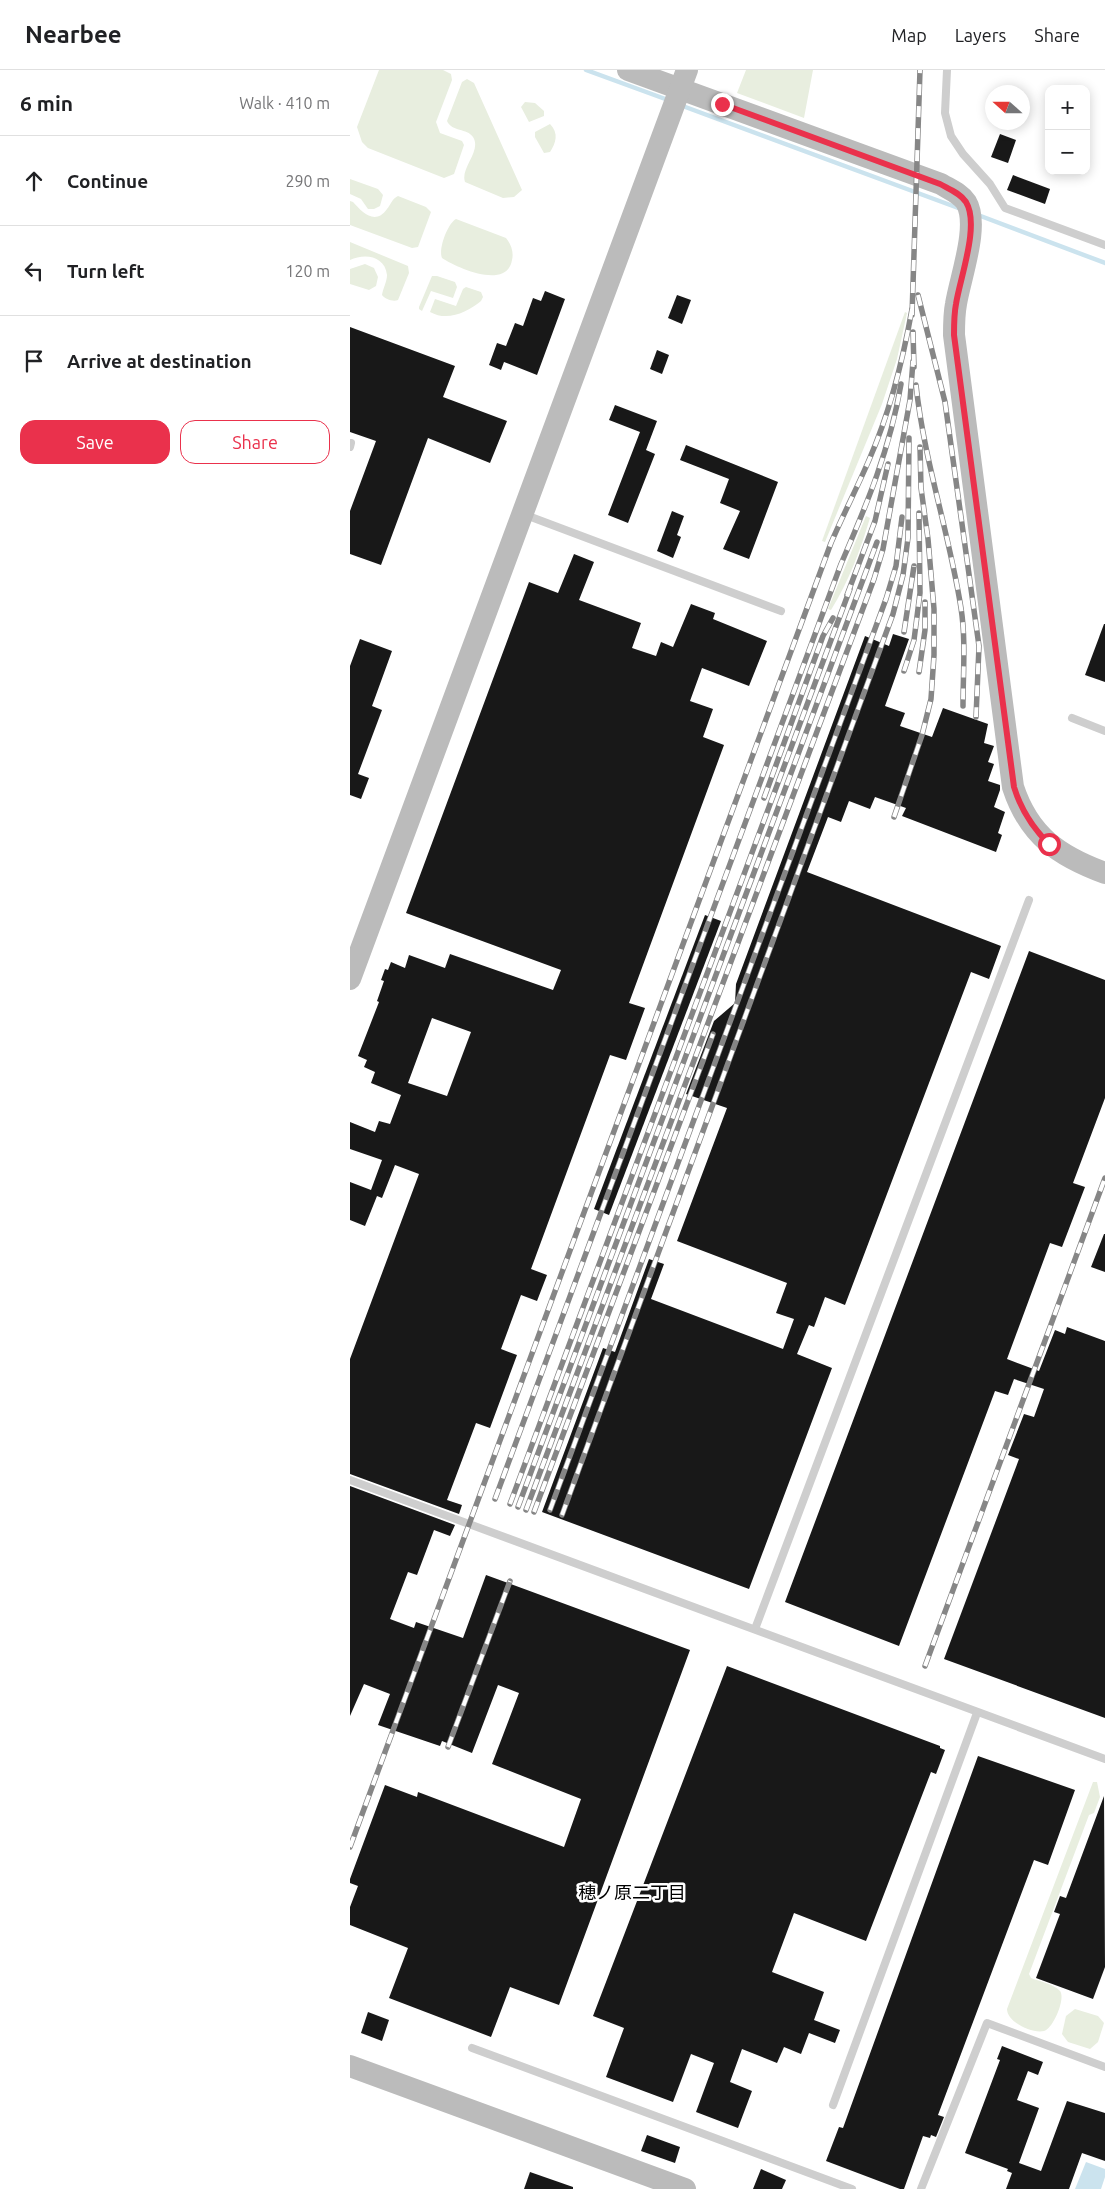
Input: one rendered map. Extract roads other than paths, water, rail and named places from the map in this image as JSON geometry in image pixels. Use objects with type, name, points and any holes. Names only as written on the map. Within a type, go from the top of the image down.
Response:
[{"type":"street","points":[[628,70],[684,79],[940,184],[956,192],[966,202],[971,218],[969,241],[955,306],[954,335],[1014,787],[1024,813],[1036,831],[1049,844],[1071,859],[1105,873]]},
{"type":"street","points":[[350,979],[684,79]]},
{"type":"street","points":[[350,2066],[685,2189]]},
{"type":"lane","points":[[947,70],[945,114],[951,136],[963,154],[1000,197],[1005,208],[1105,245]]},
{"type":"lane","points":[[521,514],[781,611]]},
{"type":"lane","points":[[1072,718],[1105,731]]},
{"type":"lane","points":[[755,1629],[1030,900]]},
{"type":"lane","points":[[350,1480],[1105,1759]]},
{"type":"lane","points":[[833,2105],[977,1713]]},
{"type":"lane","points":[[921,2189],[987,2023],[1105,2067]]},
{"type":"lane","points":[[472,2048],[852,2189]]},
{"type":"water","points":[[1086,2162],[1105,2169],[1105,2177],[1101,2189],[1075,2189]]},
{"type":"waterway","points":[[586,70],[668,100]]},
{"type":"waterway","points":[[680,105],[961,209]]},
{"type":"waterway","points":[[978,215],[1105,263]]},
{"type":"railway","points":[[912,315],[920,70]]},
{"type":"railway","points":[[918,295],[945,402],[979,646],[976,717]]},
{"type":"railway","points":[[350,1847],[831,543],[877,442],[900,367],[912,309]]},
{"type":"railway","points":[[913,332],[914,367]]},
{"type":"railway","points":[[526,1510],[874,579],[883,549],[910,400],[913,361]]},
{"type":"railway","points":[[495,1499],[841,564],[877,476],[891,431],[901,384]]},
{"type":"railway","points":[[916,385],[925,441],[963,620],[963,706]]},
{"type":"railway","points":[[562,1515],[893,614],[903,575],[908,538],[909,438]]},
{"type":"railway","points":[[894,817],[922,735],[931,699],[934,655],[934,609],[928,539],[921,488],[920,447]]},
{"type":"railway","points":[[847,595],[875,521],[888,464]]},
{"type":"railway","points":[[904,671],[914,640],[920,593],[919,513]]},
{"type":"railway","points":[[550,1510],[886,599],[896,566],[902,517]]},
{"type":"railway","points":[[518,1507],[877,542]]},
{"type":"railway","points":[[904,632],[914,566]]},
{"type":"railway","points":[[510,1504],[850,589]]},
{"type":"railway","points":[[919,672],[925,630],[925,602]]},
{"type":"railway","points":[[764,798],[823,636],[833,618]]},
{"type":"railway","points":[[534,1512],[713,1034]]},
{"type":"railway","points":[[925,1666],[1105,1178]]},
{"type":"railway","points":[[448,1747],[510,1581]]},
{"type":"district","name":"穂ノ原二丁目","points":[[632,1893]]}]
